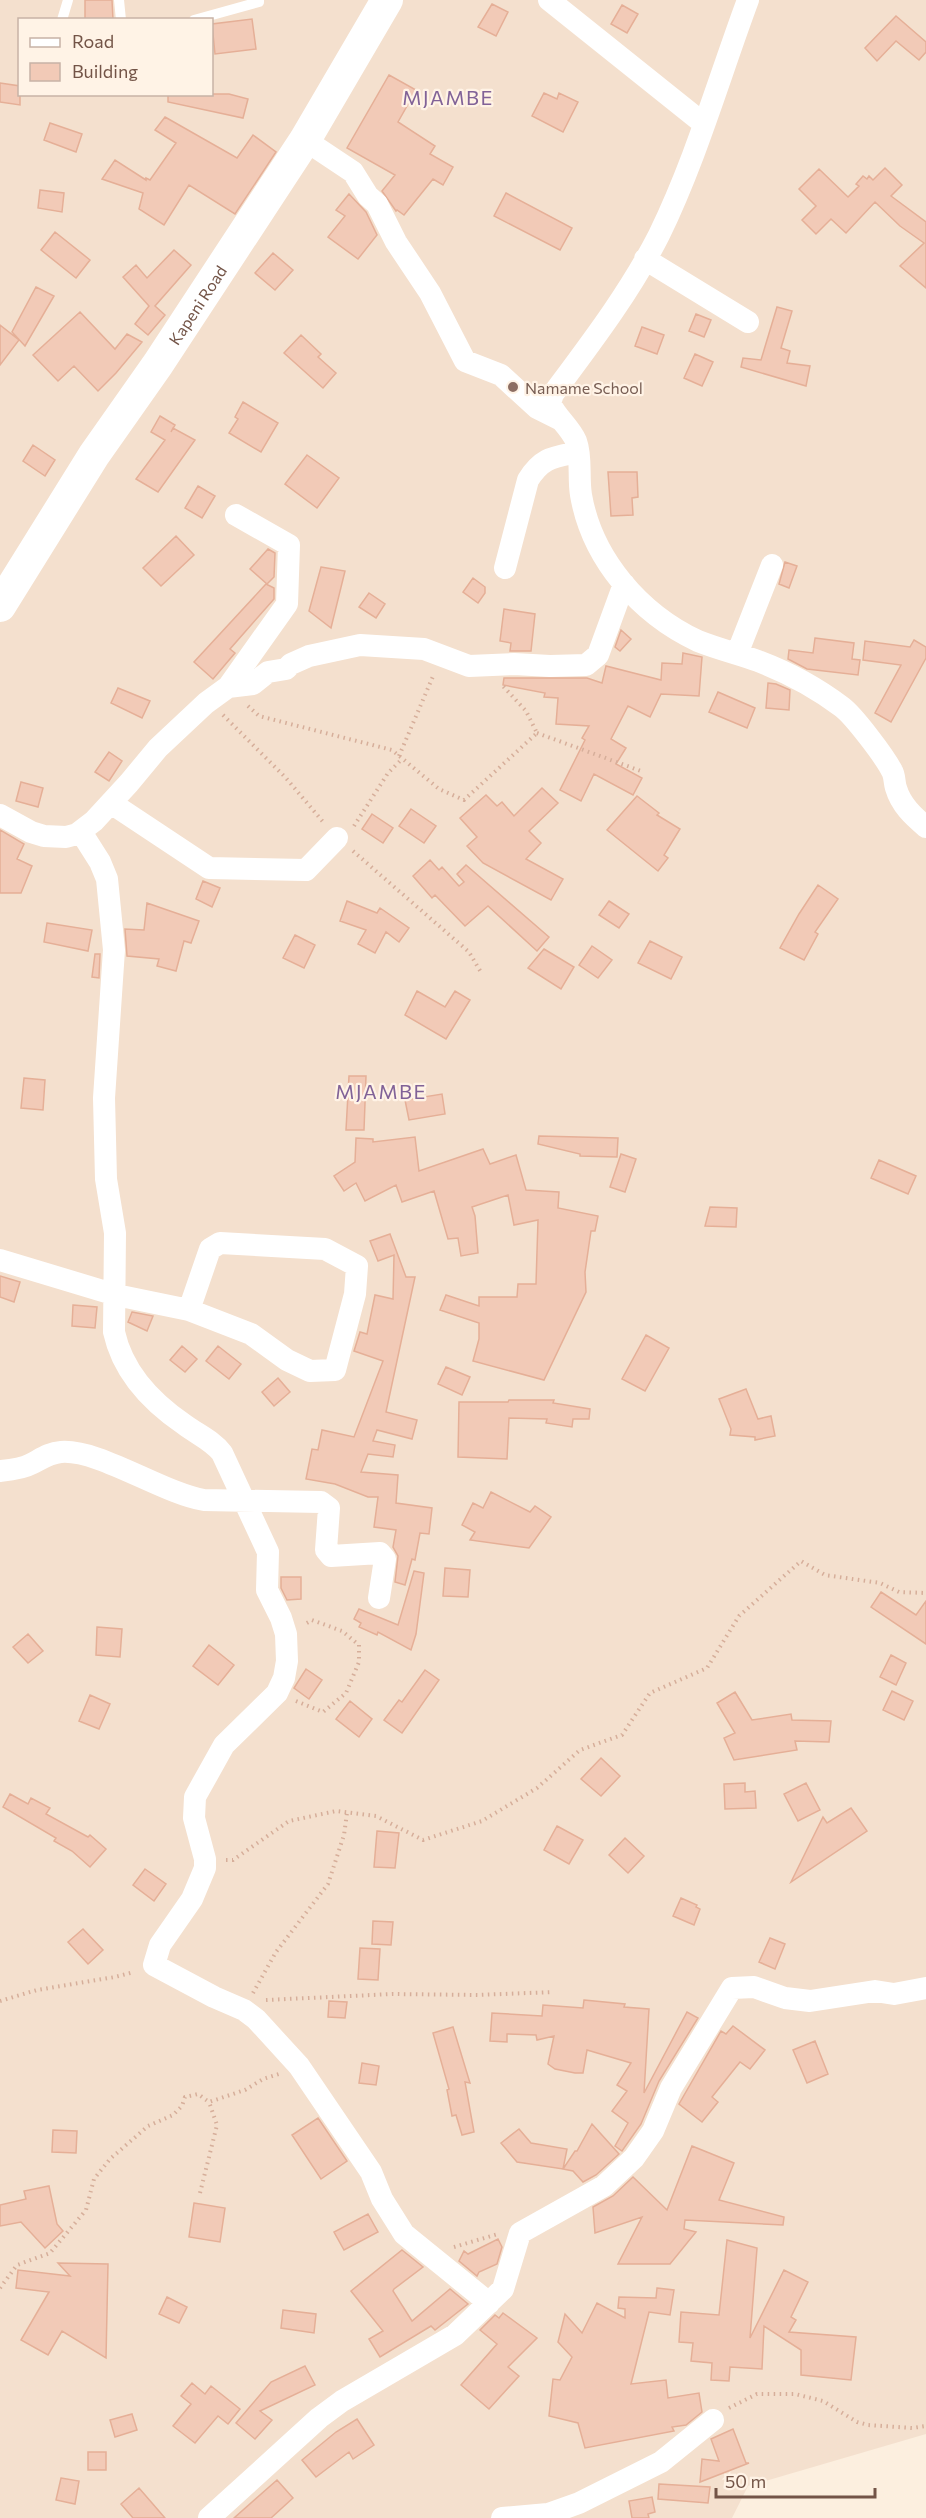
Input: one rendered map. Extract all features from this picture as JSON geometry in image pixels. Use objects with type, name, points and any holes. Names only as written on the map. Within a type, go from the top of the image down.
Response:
[{"type":"main road","name":"Kapeni Road","points":[[0,606],[94,455],[158,364],[305,140],[387,0]]},
{"type":"street","points":[[549,0],[704,124]]},
{"type":"street","points":[[748,0],[682,181],[645,259],[607,321],[553,394],[550,403],[570,431],[578,452],[580,493],[585,513],[601,553],[624,584],[651,612],[683,633],[699,641],[760,661],[789,675],[842,707],[888,764],[895,777],[900,798],[907,809],[926,827]]},
{"type":"street","points":[[305,140],[353,172],[368,196],[377,204],[396,242],[430,293],[465,361],[501,375],[537,408],[561,420]]},
{"type":"street","points":[[645,259],[748,322]]},
{"type":"street","points":[[505,568],[528,480],[534,470],[547,459],[578,452]]},
{"type":"street","points":[[0,815],[44,837],[66,837],[81,832],[111,803],[158,748],[206,703],[228,687],[287,604],[289,545],[236,515]]},
{"type":"street","points":[[737,654],[772,565]]},
{"type":"street","points":[[228,687],[253,684],[268,672],[286,669],[291,664],[309,656],[360,645],[424,649],[469,666],[586,665],[598,655],[624,584]]},
{"type":"street","points":[[111,803],[209,868],[306,870],[340,840]]},
{"type":"street","points":[[81,832],[104,870],[114,950],[104,1098],[106,1179],[115,1233],[114,1332],[124,1363],[132,1376],[176,1419],[218,1448],[268,1552],[267,1590],[286,1634],[287,1661],[284,1678],[277,1693],[224,1745],[195,1797],[194,1818],[206,1858],[202,1878],[192,1899],[160,1945],[154,1965],[244,2010],[256,2019],[299,2066],[371,2172],[382,2199],[404,2234],[489,2303]]},
{"type":"street","points":[[0,1260],[116,1294],[189,1310],[251,1334],[287,1360],[310,1371],[335,1370],[355,1294],[357,1266],[325,1249],[220,1244],[210,1249],[189,1310]]},
{"type":"street","points":[[0,1471],[30,1465],[45,1456],[62,1452],[88,1456],[186,1497],[204,1500],[321,1502],[329,1508],[326,1550],[331,1556],[380,1553],[385,1560],[380,1598]]},
{"type":"street","points":[[209,2518],[319,2418],[342,2401],[455,2336],[503,2289],[520,2233],[604,2186],[634,2158],[653,2131],[672,2088],[732,1988],[754,1987],[785,1998],[810,2001],[875,1991],[894,1994],[926,1988]]},
{"type":"street","points":[[502,2518],[548,2514],[579,2503],[661,2462],[712,2420]]},
{"type":"lane","points":[[63,18],[68,0]]},
{"type":"lane","points":[[119,0],[121,18]]},
{"type":"lane","points":[[201,18],[259,2],[259,0]]},
{"type":"path","points":[[340,840],[401,758],[440,656]]},
{"type":"path","points":[[479,665],[513,695],[526,711],[537,733],[641,771]]},
{"type":"path","points":[[228,687],[259,716],[392,750],[439,789],[464,800],[537,733]]},
{"type":"path","points":[[206,703],[228,719],[286,778],[340,840],[469,952],[482,974]]},
{"type":"path","points":[[206,1858],[233,1860],[289,1821],[336,1811],[376,1816],[423,1840],[482,1821],[537,1788],[580,1750],[622,1735],[650,1693],[707,1668],[739,1616],[801,1561],[825,1575],[879,1583],[899,1592],[926,1593]]},
{"type":"path","points":[[277,1693],[323,1712],[346,1693],[359,1662],[359,1645],[342,1631],[312,1620],[286,1634]]},
{"type":"path","points":[[244,2010],[276,1952],[328,1884],[344,1835],[347,1813]]},
{"type":"path","points":[[0,2001],[38,1990],[116,1977]]},
{"type":"path","points":[[244,2010],[252,2003],[283,1999],[393,1994],[478,1995],[553,1992]]},
{"type":"path","points":[[209,2102],[299,2066]]},
{"type":"path","points":[[0,2288],[16,2265],[50,2253],[66,2236],[87,2210],[94,2179],[128,2142],[148,2127],[173,2115],[182,2106],[185,2097],[191,2094],[198,2094],[209,2102],[217,2125],[200,2193]]},
{"type":"path","points":[[426,2253],[490,2235],[506,2232],[520,2233]]},
{"type":"path","points":[[712,2420],[734,2404],[757,2394],[795,2394],[823,2401],[868,2425],[926,2427]]},
{"type":"shaded area","points":[[0,0],[926,0],[926,2434],[748,2486],[732,2518],[0,2518]]},
{"type":"building","points":[[85,0],[112,0],[113,18],[85,18]]},
{"type":"building","points":[[492,4],[508,12],[496,36],[478,27]]},
{"type":"building","points":[[622,5],[638,14],[627,33],[611,24]]},
{"type":"building","points":[[896,16],[926,42],[926,52],[919,60],[896,41],[877,61],[865,48]]},
{"type":"building","points":[[252,19],[256,49],[215,54],[213,24]]},
{"type":"building","points":[[389,75],[416,90],[398,122],[435,146],[430,154],[453,167],[443,185],[433,179],[404,215],[396,211],[382,191],[395,175],[347,148]]},
{"type":"building","points":[[0,83],[18,86],[20,105],[0,102]]},
{"type":"building","points":[[544,93],[557,99],[559,93],[578,102],[563,132],[532,116]]},
{"type":"building","points":[[213,94],[229,94],[248,99],[243,118],[168,102],[168,96],[213,96]]},
{"type":"building","points":[[165,117],[237,158],[253,135],[276,152],[235,214],[189,185],[164,225],[139,209],[143,193],[102,179],[115,160],[146,180],[146,178],[150,180],[176,143],[155,130]]},
{"type":"building","points":[[50,123],[82,134],[76,152],[44,140]]},
{"type":"building","points":[[885,168],[902,185],[891,196],[926,222],[926,288],[900,266],[924,243],[900,226],[875,202],[846,233],[831,219],[816,234],[802,220],[816,206],[799,189],[819,169],[848,197],[859,186],[856,184],[863,176],[867,179],[869,176],[873,180]]},
{"type":"building","points":[[40,190],[64,193],[62,212],[38,208]]},
{"type":"building","points":[[506,193],[572,228],[560,250],[494,216]]},
{"type":"building","points":[[349,194],[366,212],[377,235],[358,259],[328,237],[345,216],[336,210]]},
{"type":"building","points":[[55,232],[90,260],[76,278],[41,250]]},
{"type":"building","points":[[174,250],[191,265],[155,306],[165,315],[148,335],[135,324],[149,306],[123,277],[136,265],[147,278]]},
{"type":"building","points":[[273,253],[293,270],[275,290],[255,273]]},
{"type":"building","points":[[36,287],[54,296],[25,346],[12,332]]},
{"type":"building","points":[[777,307],[792,311],[781,348],[790,351],[787,363],[810,366],[806,386],[741,367],[743,358],[761,360]]},
{"type":"building","points":[[80,312],[115,349],[127,334],[142,342],[98,391],[74,366],[58,381],[33,355]]},
{"type":"building","points":[[696,314],[711,320],[704,337],[689,331]]},
{"type":"building","points":[[0,325],[19,340],[0,365]]},
{"type":"building","points":[[642,327],[664,335],[657,354],[635,346]]},
{"type":"building","points":[[301,335],[321,354],[318,357],[336,373],[323,388],[284,353]]},
{"type":"building","points":[[695,354],[713,362],[702,386],[684,378]]},
{"type":"building","points":[[243,402],[278,423],[261,452],[229,433],[238,419],[235,417]]},
{"type":"building","points":[[160,416],[175,425],[173,428],[195,440],[158,492],[136,479],[165,440],[151,432]]},
{"type":"building","points":[[33,445],[55,460],[45,476],[23,461]]},
{"type":"building","points":[[307,455],[339,478],[317,508],[285,484]]},
{"type":"building","points":[[608,472],[637,472],[638,497],[632,498],[633,515],[611,516]]},
{"type":"building","points":[[198,486],[215,496],[202,518],[185,508]]},
{"type":"building","points":[[176,536],[194,555],[161,586],[143,568]]},
{"type":"building","points":[[268,549],[275,553],[274,577],[267,584],[250,569]]},
{"type":"building","points":[[785,562],[797,566],[789,588],[779,584]]},
{"type":"building","points":[[321,567],[345,571],[331,628],[309,611]]},
{"type":"building","points":[[473,578],[485,587],[485,593],[478,603],[463,592]]},
{"type":"building","points":[[266,584],[274,588],[274,599],[230,649],[235,653],[213,679],[194,662]]},
{"type":"building","points":[[369,593],[385,604],[376,618],[359,607]]},
{"type":"building","points":[[504,609],[535,614],[531,651],[510,651],[511,643],[500,641]]},
{"type":"building","points":[[621,630],[631,639],[620,651],[615,647]]},
{"type":"building","points":[[815,638],[854,643],[852,659],[860,660],[858,675],[807,669],[788,659],[789,650],[813,653]]},
{"type":"building","points":[[914,640],[926,647],[926,658],[891,722],[875,713],[901,665],[863,660],[865,641],[910,647]]},
{"type":"building","points":[[683,653],[702,657],[699,696],[661,694],[650,717],[628,706],[611,739],[626,748],[616,764],[642,778],[633,795],[594,774],[581,801],[560,790],[585,740],[582,738],[589,726],[556,724],[558,698],[544,697],[545,693],[503,685],[504,678],[587,678],[602,683],[606,666],[661,680],[662,663],[682,664]]},
{"type":"building","points":[[768,683],[790,690],[789,710],[766,708]]},
{"type":"building","points":[[118,688],[150,701],[142,718],[111,703]]},
{"type":"building","points":[[718,692],[755,708],[747,728],[709,712]]},
{"type":"building","points":[[109,752],[122,761],[109,781],[95,772]]},
{"type":"building","points":[[21,782],[43,788],[38,807],[16,801]]},
{"type":"building","points":[[542,788],[558,803],[529,831],[541,843],[526,859],[563,879],[551,900],[483,863],[467,846],[477,837],[460,818],[486,795],[497,806],[502,802],[514,816]]},
{"type":"building","points":[[637,796],[659,813],[657,815],[680,829],[664,855],[668,858],[658,871],[607,830]]},
{"type":"building","points":[[411,809],[436,826],[424,843],[399,826]]},
{"type":"building","points":[[372,814],[393,828],[383,843],[362,829]]},
{"type":"building","points":[[0,830],[24,844],[17,859],[32,866],[21,893],[0,893]]},
{"type":"building","points":[[430,860],[439,870],[442,867],[459,886],[464,882],[457,874],[466,865],[549,937],[537,951],[488,906],[465,926],[435,895],[432,898],[413,876]]},
{"type":"building","points":[[203,881],[220,888],[212,907],[196,899]]},
{"type":"building","points":[[818,885],[838,899],[815,932],[818,934],[804,960],[780,948]]},
{"type":"building","points":[[347,901],[377,913],[380,908],[409,928],[399,942],[386,932],[375,953],[358,944],[366,930],[340,921]]},
{"type":"building","points":[[609,901],[629,914],[619,928],[599,915]]},
{"type":"building","points":[[147,903],[199,921],[191,943],[184,941],[176,971],[157,966],[159,959],[127,956],[125,929],[144,930]]},
{"type":"building","points":[[47,923],[92,930],[88,951],[44,942]]},
{"type":"building","points":[[295,935],[315,945],[304,968],[283,958]]},
{"type":"building","points":[[650,941],[682,957],[671,979],[638,963]]},
{"type":"building","points":[[592,946],[612,960],[598,978],[579,965]]},
{"type":"building","points":[[544,949],[574,967],[561,989],[528,968]]},
{"type":"building","points":[[95,954],[100,954],[99,978],[92,977]]},
{"type":"building","points":[[417,991],[445,1007],[455,991],[470,1000],[446,1039],[405,1015]]},
{"type":"building","points":[[349,1076],[366,1076],[364,1130],[346,1130]]},
{"type":"building","points":[[24,1078],[45,1080],[43,1110],[21,1108]]},
{"type":"building","points":[[442,1094],[445,1114],[409,1120],[405,1100]]},
{"type":"building","points":[[539,1136],[618,1138],[617,1157],[580,1156],[580,1154],[538,1144]]},
{"type":"building","points":[[415,1137],[419,1171],[483,1149],[490,1164],[516,1155],[526,1190],[559,1192],[558,1208],[598,1216],[595,1231],[591,1231],[585,1272],[586,1292],[544,1380],[473,1361],[479,1339],[479,1323],[440,1310],[446,1295],[479,1306],[479,1297],[517,1297],[518,1284],[536,1284],[538,1220],[514,1225],[508,1195],[472,1207],[475,1216],[478,1253],[461,1256],[458,1238],[448,1239],[434,1191],[402,1202],[396,1185],[365,1201],[356,1183],[344,1191],[334,1176],[355,1162],[356,1138],[373,1139],[373,1142]]},
{"type":"building","points":[[621,1154],[636,1159],[625,1192],[610,1187]]},
{"type":"building","points":[[879,1160],[916,1176],[908,1194],[871,1178]]},
{"type":"building","points":[[710,1207],[737,1208],[736,1227],[705,1226]]},
{"type":"building","points":[[390,1234],[406,1277],[415,1277],[386,1412],[417,1420],[412,1439],[377,1430],[373,1441],[395,1445],[393,1457],[368,1454],[361,1472],[398,1475],[396,1503],[432,1508],[429,1534],[420,1533],[415,1560],[412,1559],[405,1585],[395,1582],[398,1556],[393,1547],[396,1530],[374,1527],[378,1497],[368,1497],[335,1484],[306,1479],[312,1449],[318,1450],[322,1430],[354,1437],[383,1361],[354,1351],[360,1332],[367,1334],[375,1295],[393,1299],[394,1255],[378,1261],[370,1241]]},
{"type":"building","points":[[0,1276],[20,1282],[14,1302],[0,1297]]},
{"type":"building","points":[[73,1305],[97,1307],[95,1328],[72,1326]]},
{"type":"building","points":[[132,1312],[153,1316],[147,1331],[128,1322]]},
{"type":"building","points":[[646,1335],[669,1348],[645,1391],[622,1379]]},
{"type":"building","points":[[182,1346],[197,1359],[185,1372],[170,1360]]},
{"type":"building","points":[[218,1346],[241,1364],[229,1379],[206,1361]]},
{"type":"building","points":[[446,1367],[470,1377],[462,1395],[438,1384]]},
{"type":"building","points":[[278,1378],[290,1392],[274,1406],[262,1392]]},
{"type":"building","points":[[746,1389],[758,1419],[771,1416],[775,1436],[755,1440],[755,1437],[730,1435],[731,1429],[719,1399]]},
{"type":"building","points":[[509,1400],[554,1400],[553,1403],[590,1409],[589,1419],[573,1419],[572,1427],[546,1423],[547,1419],[509,1418],[507,1459],[458,1457],[459,1402],[508,1402]]},
{"type":"building","points":[[491,1492],[530,1512],[535,1506],[551,1517],[529,1548],[470,1540],[475,1532],[462,1525],[473,1503],[483,1508]]},
{"type":"building","points":[[445,1568],[470,1570],[468,1597],[443,1596]]},
{"type":"building","points":[[414,1571],[424,1573],[416,1634],[411,1650],[378,1632],[377,1635],[359,1627],[361,1623],[354,1619],[359,1609],[398,1625]]},
{"type":"building","points":[[281,1577],[301,1577],[301,1599],[287,1600],[281,1588]]},
{"type":"building","points":[[881,1592],[916,1615],[926,1601],[926,1644],[871,1607]]},
{"type":"building","points":[[97,1627],[122,1629],[120,1657],[96,1655]]},
{"type":"building","points":[[28,1634],[43,1651],[28,1663],[13,1647]]},
{"type":"building","points":[[209,1645],[234,1665],[218,1685],[193,1666]]},
{"type":"building","points":[[891,1655],[906,1663],[896,1685],[880,1677]]},
{"type":"building","points":[[306,1669],[322,1680],[309,1699],[294,1688]]},
{"type":"building","points":[[425,1670],[439,1680],[402,1733],[384,1720],[399,1700],[402,1702]]},
{"type":"building","points":[[892,1691],[913,1701],[904,1720],[883,1710]]},
{"type":"building","points":[[735,1692],[752,1720],[791,1714],[792,1720],[831,1721],[829,1742],[795,1741],[797,1750],[734,1760],[724,1738],[735,1733],[717,1703]]},
{"type":"building","points":[[90,1695],[110,1704],[99,1729],[79,1721]]},
{"type":"building","points":[[350,1701],[372,1719],[359,1737],[336,1719]]},
{"type":"building","points":[[601,1758],[620,1776],[601,1796],[581,1779]]},
{"type":"building","points":[[745,1783],[745,1792],[755,1791],[756,1808],[725,1809],[724,1784]]},
{"type":"building","points":[[806,1783],[820,1810],[798,1821],[784,1794]]},
{"type":"building","points":[[10,1794],[28,1804],[31,1798],[50,1808],[46,1814],[88,1837],[90,1835],[106,1849],[90,1867],[72,1851],[54,1841],[56,1838],[3,1807]]},
{"type":"building","points":[[851,1808],[867,1831],[791,1882],[823,1817],[827,1823]]},
{"type":"building","points":[[557,1826],[583,1840],[569,1864],[544,1850]]},
{"type":"building","points":[[377,1831],[399,1833],[395,1868],[374,1867]]},
{"type":"building","points":[[625,1838],[644,1856],[628,1873],[609,1855]]},
{"type":"building","points":[[145,1869],[166,1884],[154,1901],[133,1885]]},
{"type":"building","points":[[681,1898],[697,1905],[696,1907],[700,1909],[694,1925],[673,1916]]},
{"type":"building","points":[[373,1921],[393,1922],[391,1945],[372,1944]]},
{"type":"building","points":[[83,1929],[103,1950],[88,1964],[68,1942]]},
{"type":"building","points":[[770,1938],[785,1944],[775,1969],[759,1962]]},
{"type":"building","points":[[360,1948],[380,1949],[378,1980],[358,1979]]},
{"type":"building","points":[[584,2000],[649,2009],[644,2093],[687,2012],[698,2018],[659,2081],[641,2124],[622,2151],[615,2146],[628,2123],[612,2111],[627,2091],[617,2085],[631,2063],[587,2050],[583,2073],[575,2073],[555,2069],[548,2064],[554,2036],[537,2040],[536,2035],[507,2034],[507,2042],[490,2041],[492,2013],[542,2016],[543,2005],[583,2008]]},
{"type":"building","points":[[329,2001],[347,2002],[345,2018],[328,2017]]},
{"type":"building","points":[[733,2026],[765,2050],[750,2069],[740,2062],[712,2097],[718,2102],[702,2122],[679,2104],[721,2031],[726,2034]]},
{"type":"building","points":[[453,2027],[470,2083],[465,2082],[474,2132],[462,2135],[456,2115],[452,2116],[447,2090],[449,2089],[433,2033]]},
{"type":"building","points":[[815,2041],[828,2074],[807,2083],[793,2050]]},
{"type":"building","points":[[362,2063],[379,2066],[376,2085],[359,2083]]},
{"type":"building","points":[[318,2118],[347,2161],[321,2179],[292,2135]]},
{"type":"building","points":[[592,2124],[619,2154],[596,2175],[583,2182],[573,2171],[563,2169],[577,2151]]},
{"type":"building","points":[[519,2129],[531,2143],[567,2149],[563,2169],[517,2162],[501,2143]]},
{"type":"building","points":[[53,2130],[77,2131],[76,2153],[52,2152]]},
{"type":"building","points":[[692,2146],[734,2163],[719,2200],[784,2217],[783,2225],[685,2220],[684,2229],[696,2232],[670,2264],[618,2264],[642,2217],[595,2233],[593,2207],[613,2196],[633,2177],[667,2210]]},
{"type":"building","points":[[49,2186],[57,2224],[63,2231],[45,2248],[21,2222],[0,2226],[0,2205],[26,2199],[24,2191]]},
{"type":"building","points":[[194,2203],[225,2208],[220,2242],[189,2237]]},
{"type":"building","points":[[368,2214],[378,2232],[344,2250],[334,2232]]},
{"type":"building","points":[[498,2239],[502,2247],[497,2264],[479,2272],[477,2276],[459,2261],[464,2251],[468,2254]]},
{"type":"building","points":[[727,2240],[757,2248],[750,2338],[784,2270],[808,2282],[791,2317],[796,2320],[789,2332],[856,2337],[851,2380],[801,2375],[801,2350],[764,2326],[762,2369],[730,2367],[729,2381],[711,2380],[712,2363],[691,2361],[693,2343],[679,2342],[681,2312],[719,2315]]},
{"type":"building","points":[[402,2250],[423,2267],[393,2291],[412,2321],[450,2289],[468,2304],[435,2330],[431,2326],[380,2357],[369,2339],[383,2331],[351,2291]]},
{"type":"building","points":[[58,2263],[108,2264],[106,2358],[62,2331],[48,2355],[21,2340],[49,2292],[16,2288],[18,2270],[70,2276]]},
{"type":"building","points":[[657,2288],[674,2290],[670,2315],[649,2312],[631,2384],[666,2380],[668,2398],[699,2393],[702,2412],[686,2425],[672,2427],[674,2431],[585,2448],[578,2423],[549,2416],[553,2379],[560,2380],[572,2357],[558,2342],[565,2314],[582,2333],[597,2303],[625,2318],[625,2309],[618,2308],[619,2297],[656,2298]]},
{"type":"building","points":[[167,2297],[187,2307],[179,2323],[159,2314]]},
{"type":"building","points":[[283,2310],[316,2314],[314,2333],[281,2328]]},
{"type":"building","points":[[503,2313],[537,2338],[508,2367],[519,2376],[489,2409],[461,2385],[497,2344],[480,2330],[495,2315],[499,2318]]},
{"type":"building","points":[[305,2366],[315,2385],[260,2411],[272,2420],[255,2439],[236,2423],[271,2382]]},
{"type":"building","points":[[192,2383],[205,2394],[211,2386],[240,2409],[228,2424],[218,2416],[195,2443],[173,2426],[191,2404],[181,2396]]},
{"type":"building","points":[[132,2414],[137,2430],[115,2437],[110,2420]]},
{"type":"building","points":[[357,2419],[374,2445],[353,2459],[349,2452],[316,2477],[302,2460],[336,2432]]},
{"type":"building","points":[[733,2429],[746,2463],[749,2463],[700,2482],[702,2459],[719,2461],[711,2439]]},
{"type":"building","points":[[88,2452],[106,2452],[106,2470],[88,2470]]},
{"type":"building","points":[[61,2478],[79,2481],[75,2504],[56,2500]]},
{"type":"building","points":[[277,2480],[293,2498],[271,2518],[234,2518]]},
{"type":"building","points":[[659,2484],[710,2487],[708,2503],[658,2499]]},
{"type":"building","points":[[139,2488],[165,2518],[133,2518],[121,2504]]},
{"type":"building","points":[[652,2497],[655,2512],[648,2514],[649,2518],[632,2518],[629,2501]]},
{"type":"place","name":"Namame School","points":[[513,387]]},
{"type":"district","name":"MJAMBE","points":[[448,97]]},
{"type":"district","name":"MJAMBE","points":[[381,1091]]}]
